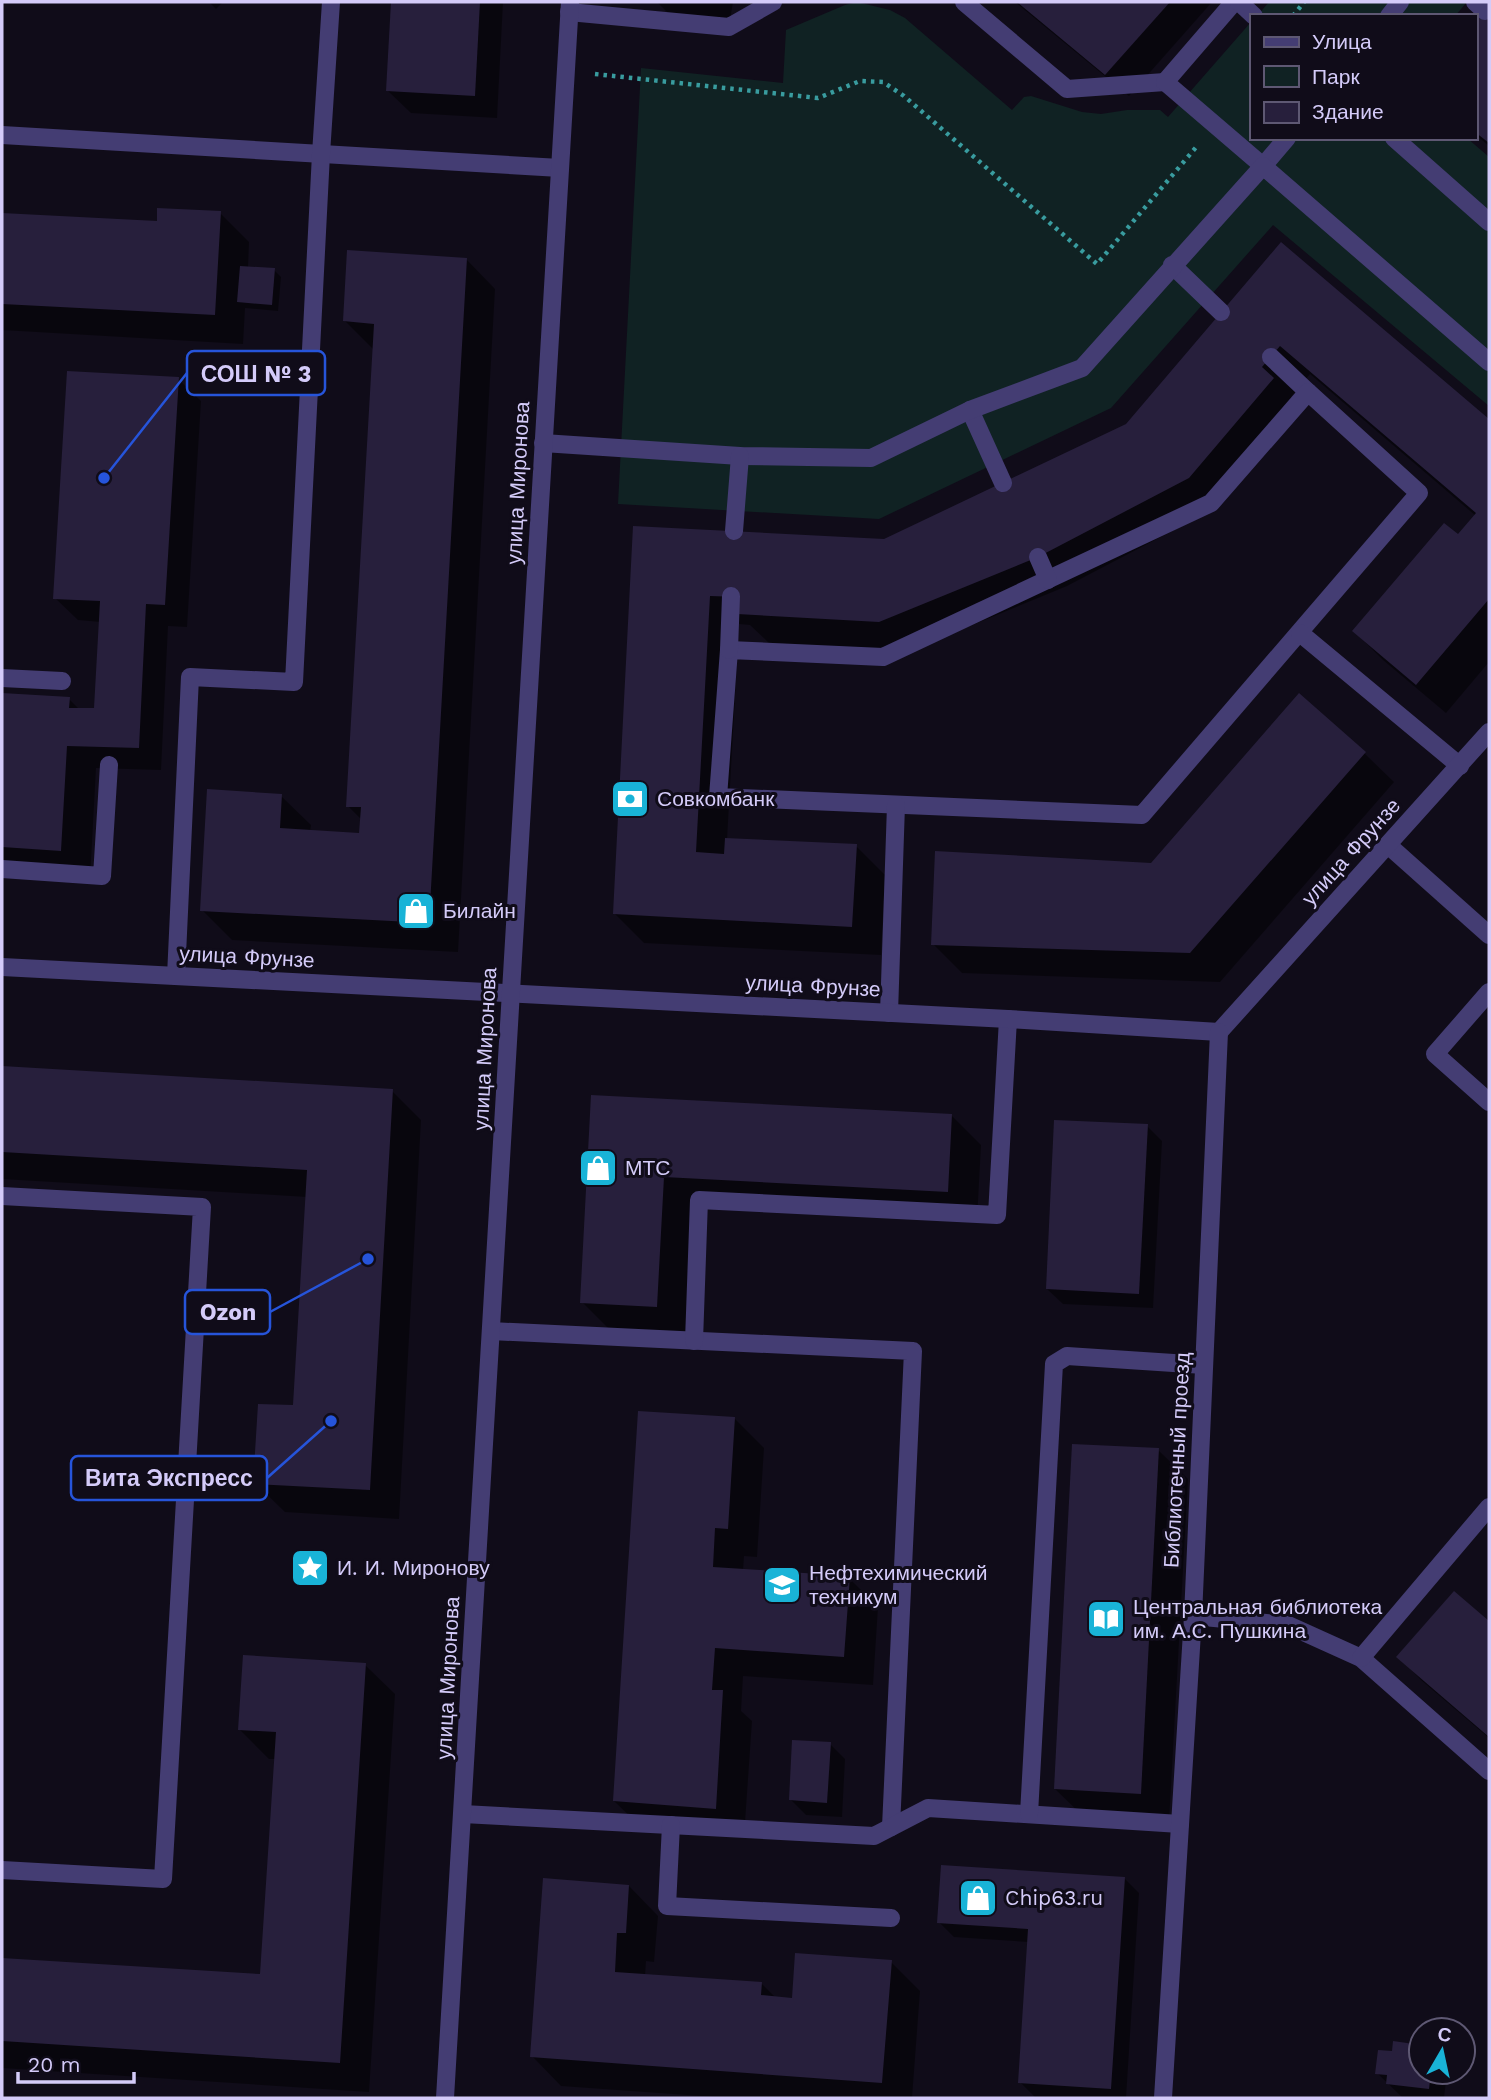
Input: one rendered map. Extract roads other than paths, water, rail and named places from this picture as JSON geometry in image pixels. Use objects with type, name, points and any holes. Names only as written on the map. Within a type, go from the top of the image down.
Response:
[{"type":"street","points":[[176,976],[190,677],[294,682],[331,2]]},
{"type":"street","points":[[570,7],[729,27],[773,2]]},
{"type":"street","points":[[964,2],[1067,89],[1165,82],[1237,2],[1252,14]]},
{"type":"street","name":"улица Миронова","points":[[444,2098],[570,7]]},
{"type":"street","points":[[1165,82],[1489,362]]},
{"type":"street","points":[[2,135],[560,168]]},
{"type":"street","points":[[543,443],[740,456],[871,458],[970,410],[1082,368],[1285,140]]},
{"type":"street","points":[[1396,140],[1489,222]]},
{"type":"street","points":[[1172,265],[1221,312]]},
{"type":"street","points":[[731,596],[718,797],[1143,815],[1419,493],[1271,357]]},
{"type":"street","points":[[729,650],[883,657],[1211,503],[1308,392]]},
{"type":"street","points":[[970,410],[1003,483]]},
{"type":"street","points":[[734,531],[740,456]]},
{"type":"street","points":[[1038,557],[1048,580]]},
{"type":"street","points":[[1300,633],[1460,766]]},
{"type":"street","points":[[2,678],[62,681]]},
{"type":"street","name":"улица Фрунзе","points":[[2,967],[1219,1032],[1489,732]]},
{"type":"street","points":[[2,869],[102,876],[109,765]]},
{"type":"street","points":[[889,1013],[896,805]]},
{"type":"street","points":[[1388,845],[1489,935]]},
{"type":"street","points":[[1489,992],[1435,1054],[1489,1102]]},
{"type":"street","points":[[694,1341],[699,1200],[997,1215],[1008,1019]]},
{"type":"street","name":"Библиотечный проезд","points":[[1163,2098],[1193,1616],[1219,1032]]},
{"type":"street","points":[[2,1196],[202,1207],[163,1879],[2,1870]]},
{"type":"street","points":[[491,1331],[913,1352],[891,1827]]},
{"type":"street","points":[[1029,1814],[1054,1364],[1067,1356],[1204,1365]]},
{"type":"street","points":[[1361,1658],[1489,1507]]},
{"type":"street","points":[[1193,1616],[1288,1625],[1361,1658],[1489,1771]]},
{"type":"street","points":[[463,1814],[874,1836],[928,1808],[1180,1824]]},
{"type":"street","points":[[671,1825],[667,1906],[891,1917]]},
{"type":"place","name":"СОШ № 3","points":[[104,478]]},
{"type":"place","name":"Совкомбанк","points":[[630,799]]},
{"type":"place","name":"Билайн","points":[[416,911]]},
{"type":"place","name":"МТС","points":[[598,1168]]},
{"type":"place","name":"Ozon","points":[[368,1259]]},
{"type":"place","name":"Вита Экспресс","points":[[331,1421]]},
{"type":"place","name":"И. И. Миронову","points":[[310,1568]]},
{"type":"place","name":"Нефтехимический техникум","points":[[782,1585]]},
{"type":"place","name":"Центральная библиотека им. А.С. Пушкина","points":[[1106,1619]]},
{"type":"place","name":"Chip63.ru","points":[[978,1898]]}]
